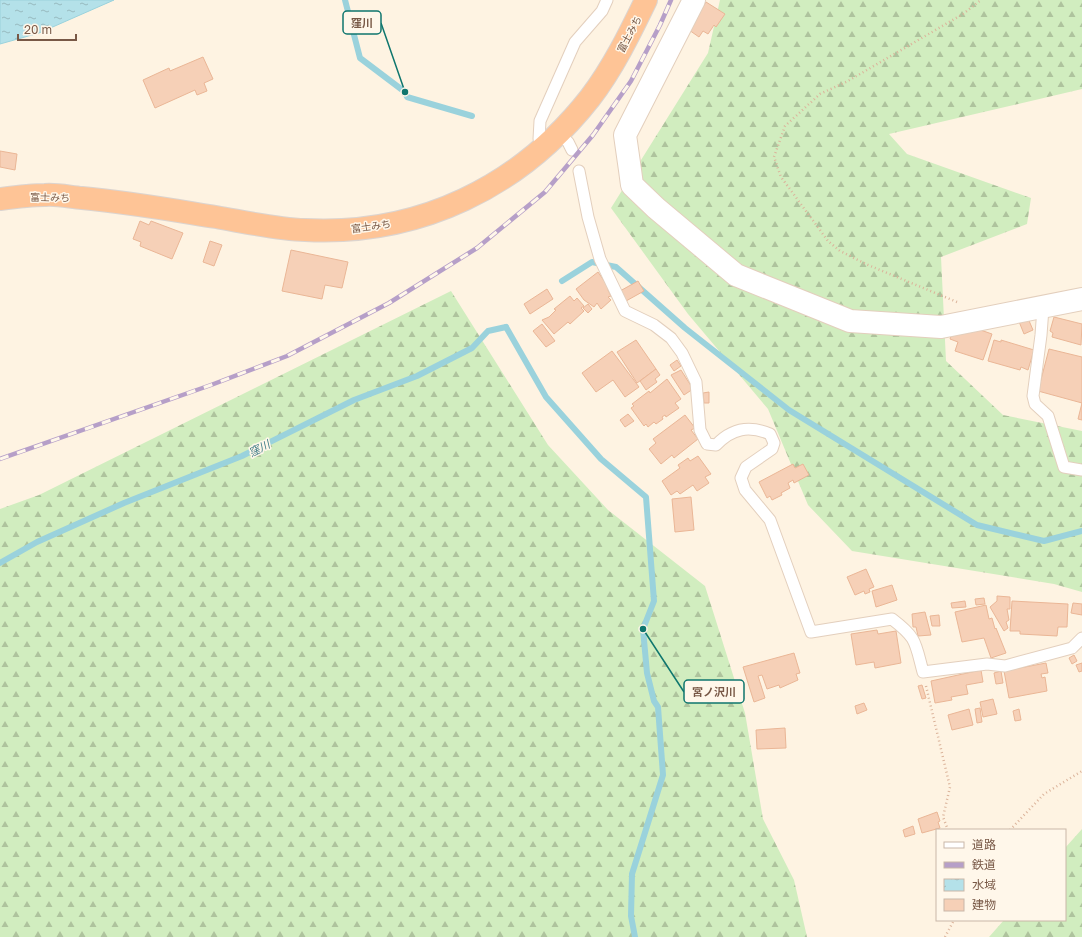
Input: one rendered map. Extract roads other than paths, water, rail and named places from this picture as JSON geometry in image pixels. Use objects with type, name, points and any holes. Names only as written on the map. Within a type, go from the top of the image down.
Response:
[{"type":"highway","name":"富士みち","points":[[0,199],[46,195],[88,198],[305,230],[353,229],[402,222],[448,208],[482,191],[518,168],[551,139],[590,98],[610,68],[646,0]]},
{"type":"street","points":[[694,0],[625,135],[632,185],[656,208],[736,275],[850,321],[941,327],[1043,308],[1082,299]]},
{"type":"lane","points":[[572,150],[568,142],[551,139],[540,140],[540,121],[575,42],[602,11],[606,0]]},
{"type":"lane","points":[[579,171],[588,217],[600,259],[625,311],[654,325],[671,338],[682,354],[696,382],[700,430],[707,444],[716,445],[725,435],[741,429],[757,430],[770,434],[774,443],[772,450],[746,467],[741,478],[745,490],[770,520],[811,632],[892,619],[909,632],[916,645],[922,672],[987,664],[1006,666],[1072,648],[1082,638]]},
{"type":"lane","points":[[1043,308],[1034,400],[1035,404],[1048,416],[1064,467],[1082,470]]},
{"type":"water","points":[[0,0],[114,0],[39,33],[0,44]]},
{"type":"waterway","name":"窪川","points":[[345,0],[360,58],[405,92],[407,97],[472,116]]},
{"type":"waterway","points":[[562,281],[592,262],[616,267],[685,328],[789,410],[977,525],[1044,541],[1082,531]]},
{"type":"waterway","points":[[506,327],[546,397],[601,459],[646,497],[654,601],[643,629],[647,673],[654,701],[658,707],[663,775],[632,874],[631,916],[635,937]]},
{"type":"waterway","name":"窪川","points":[[0,563],[37,542],[124,503],[242,456],[354,400],[417,376],[472,348],[488,331],[506,327]]},
{"type":"railway","points":[[0,459],[211,385],[287,356],[389,303],[477,248],[545,192],[593,135],[631,81],[660,25],[671,0]]},
{"type":"place","name":"窪川","points":[[405,92]]},
{"type":"place","name":"宮ノ沢川","points":[[643,629]]}]
